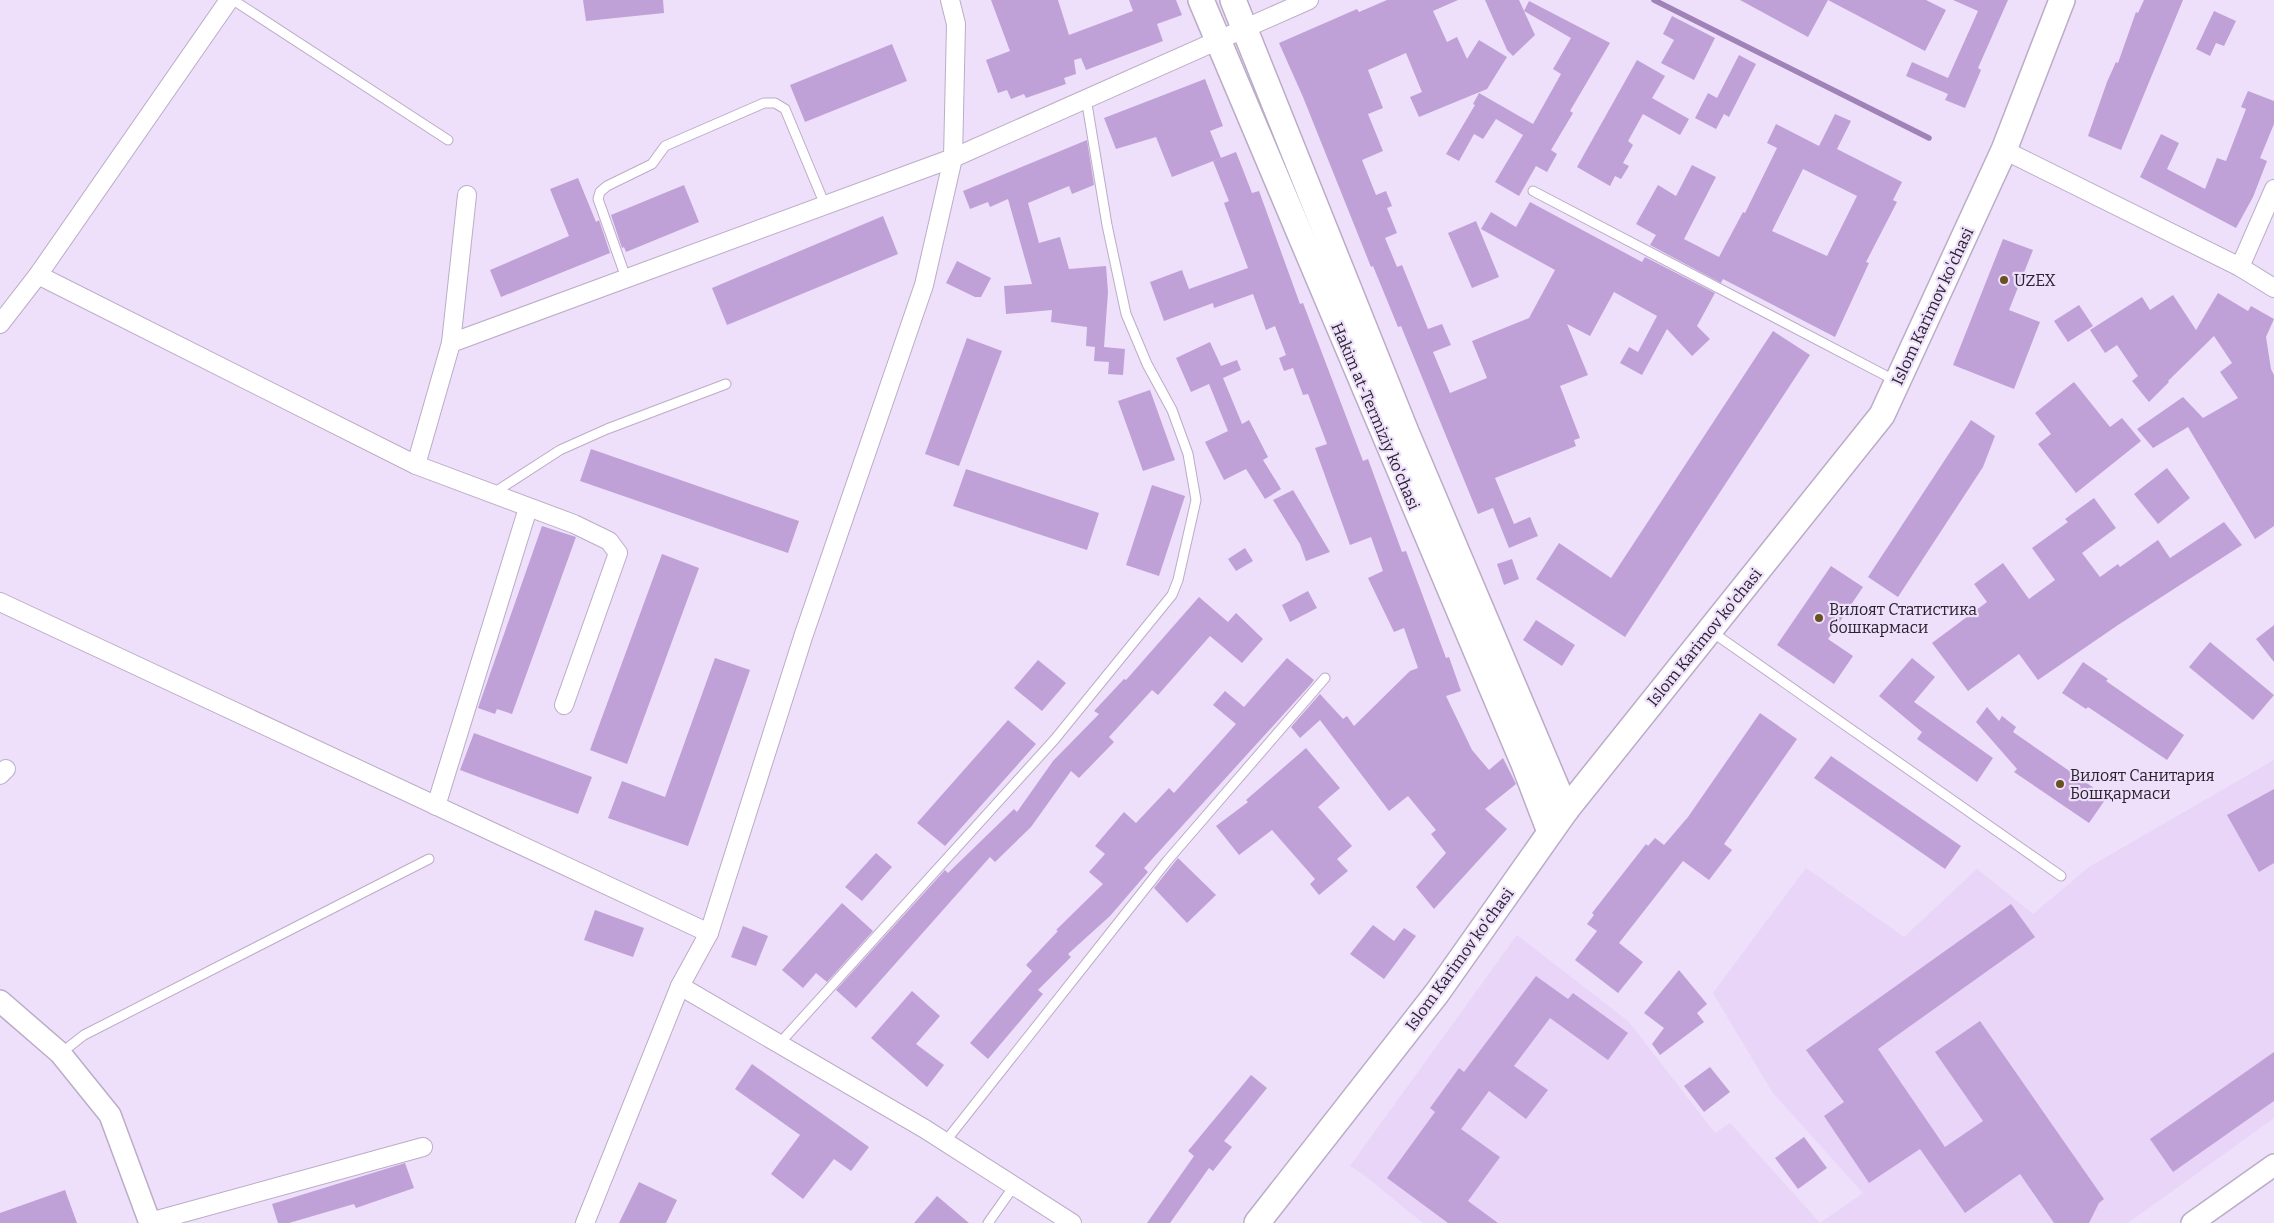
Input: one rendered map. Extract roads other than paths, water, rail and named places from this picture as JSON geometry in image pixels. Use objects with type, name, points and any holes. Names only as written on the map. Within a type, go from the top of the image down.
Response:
[{"type":"main road","name":"Hakim at-Termiziy ko'chasi","points":[[1201,0],[1524,764],[1550,832]]},
{"type":"main road","name":"Hakim at-Termiziy ko'chasi","points":[[1233,0],[1406,432],[1566,810]]},
{"type":"main road","name":"Islom Karimov ko'chasi","points":[[1257,1223],[1437,993],[1566,810],[1882,415],[2004,150],[2062,0]]},
{"type":"street","points":[[0,324],[38,275],[229,0]]},
{"type":"street","points":[[585,1223],[680,986],[709,933],[803,637],[924,285],[953,158],[956,24],[950,0]]},
{"type":"street","points":[[451,343],[953,158],[1086,97],[1309,0]]},
{"type":"street","points":[[2004,150],[2240,267],[2274,288]]},
{"type":"street","points":[[2240,267],[2274,189]]},
{"type":"street","points":[[416,465],[451,343],[466,195]]},
{"type":"street","points":[[38,275],[416,465],[574,524],[609,541],[618,553],[564,705]]},
{"type":"street","points":[[436,806],[528,508]]},
{"type":"street","points":[[0,602],[709,933]]},
{"type":"street","points":[[680,986],[945,1142],[1072,1223]]},
{"type":"street","points":[[0,1002],[60,1053],[110,1115],[150,1223],[423,1147]]},
{"type":"street","points":[[2192,1223],[2274,1165]]},
{"type":"lane","points":[[233,0],[448,140]]},
{"type":"lane","points":[[779,1044],[1055,739],[1172,594],[1178,580],[1196,500],[1188,454],[1172,410],[1147,364],[1126,314],[1107,225],[1086,97]]},
{"type":"lane","points":[[626,278],[598,199],[600,192],[607,186],[652,164],[665,146],[764,103],[775,103],[785,109],[825,205]]},
{"type":"lane","points":[[1533,191],[1898,382]]},
{"type":"lane","points":[[492,494],[560,450],[607,429],[726,384]]},
{"type":"lane","points":[[1709,631],[2061,876]]},
{"type":"lane","points":[[945,1142],[1167,861],[1325,678]]},
{"type":"lane","points":[[60,1053],[84,1035],[429,859]]},
{"type":"lane","points":[[988,1223],[1014,1186]]},
{"type":"waterway","points":[[1654,0],[1929,138]]},
{"type":"place","name":"UZEX","points":[[2004,280]]},
{"type":"place","name":"Вилоят Статистика бошкармаси","points":[[1819,618]]},
{"type":"place","name":"Вилоят Санитария Бошқармаси","points":[[2060,784]]}]
